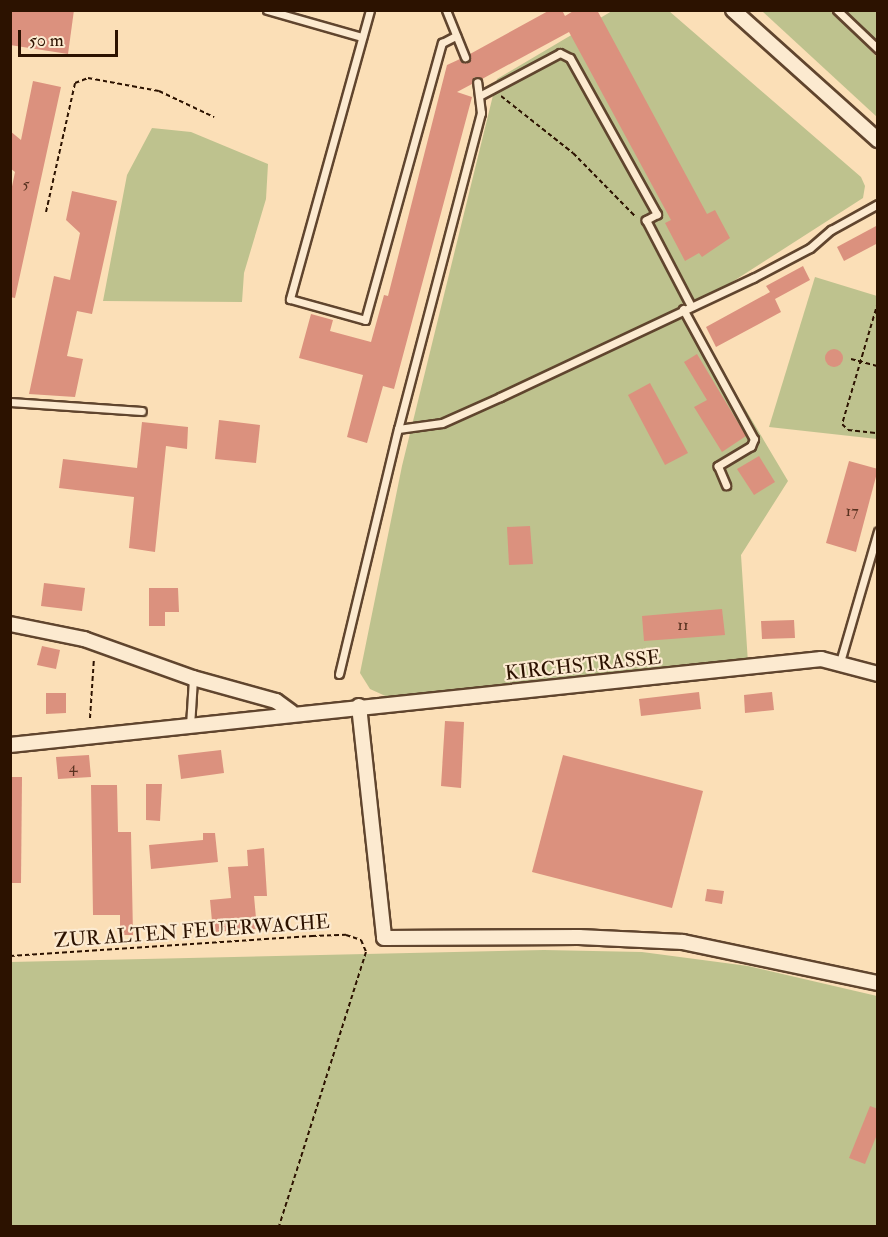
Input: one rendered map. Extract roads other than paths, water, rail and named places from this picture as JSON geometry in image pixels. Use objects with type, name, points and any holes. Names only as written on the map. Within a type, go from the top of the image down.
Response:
[{"type":"street","points":[[733,10],[878,140]]},
{"type":"street","points":[[10,624],[84,639],[193,678],[276,701],[291,712]]},
{"type":"street","name":"KIRCHSTRASSE","points":[[10,745],[190,726],[291,712],[821,659],[840,662],[878,674]]},
{"type":"street","points":[[359,706],[384,938],[579,937],[683,942],[878,983]]},
{"type":"lane","points":[[267,10],[362,37]]},
{"type":"lane","points":[[370,10],[290,299],[365,320],[442,43],[456,36]]},
{"type":"lane","points":[[446,10],[465,57]]},
{"type":"lane","points":[[837,10],[878,49]]},
{"type":"lane","points":[[481,95],[560,53],[570,58],[657,214],[646,220],[691,306]]},
{"type":"lane","points":[[339,674],[398,429],[481,113],[481,95],[477,82]]},
{"type":"lane","points":[[398,429],[442,423],[810,248],[831,230],[878,204]]},
{"type":"lane","points":[[683,309],[754,439],[751,446],[718,466],[726,485]]},
{"type":"lane","points":[[10,402],[142,411]]},
{"type":"lane","points":[[840,662],[878,531]]},
{"type":"lane","points":[[190,726],[193,678]]}]
